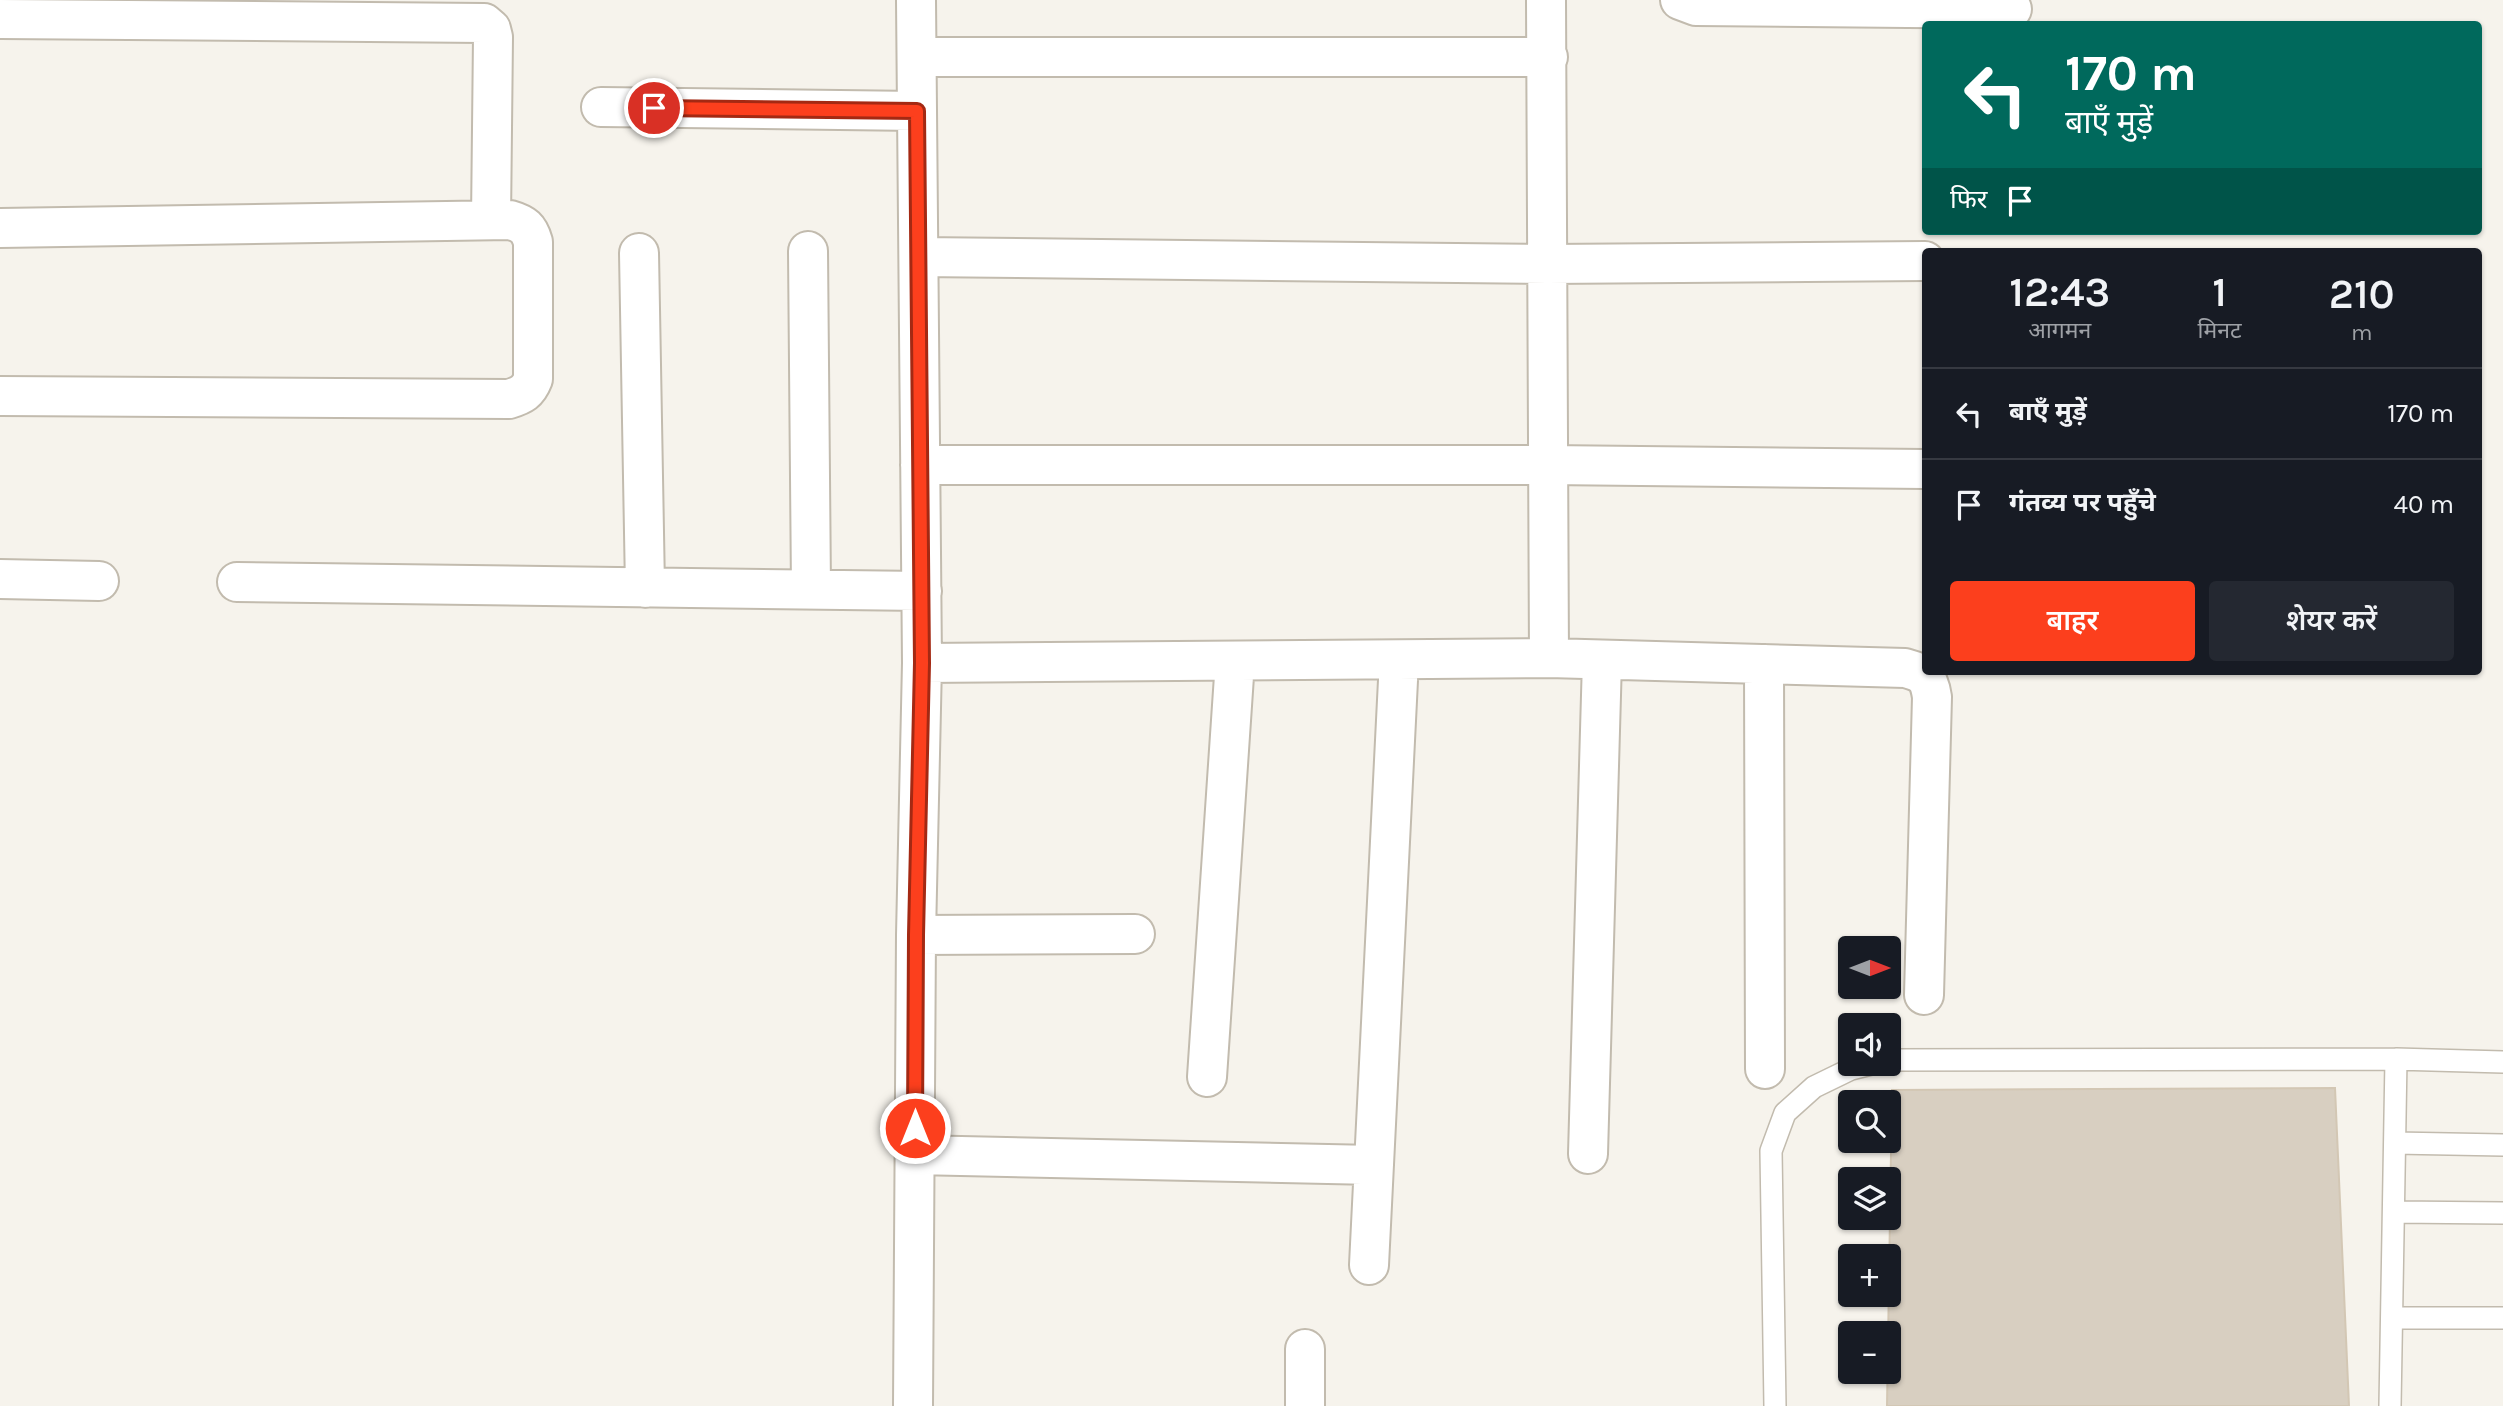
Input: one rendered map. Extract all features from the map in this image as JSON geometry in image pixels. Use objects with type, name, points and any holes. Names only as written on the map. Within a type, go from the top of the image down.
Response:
[{"type":"street","points":[[913,1406],[916,935],[922,663],[916,0]]},
{"type":"street","points":[[1546,0],[1549,659]]},
{"type":"street","points":[[1680,0],[1696,6],[2012,9]]},
{"type":"street","points":[[0,19],[484,23],[491,29],[494,37],[491,220]]},
{"type":"street","points":[[917,57],[1548,57]]},
{"type":"street","points":[[601,107],[917,111]]},
{"type":"street","points":[[0,228],[510,220],[522,223],[530,231],[533,242],[533,379],[530,388],[522,395],[509,399],[0,396]]},
{"type":"street","points":[[808,251],[811,589]]},
{"type":"street","points":[[639,253],[645,588]]},
{"type":"street","points":[[919,257],[1548,264],[1922,261]]},
{"type":"street","points":[[920,465],[1548,465],[1922,469]]},
{"type":"street","points":[[0,579],[99,581]]},
{"type":"street","points":[[237,583],[922,591]]},
{"type":"street","points":[[922,663],[1549,659],[1905,668],[1922,673]]},
{"type":"street","points":[[1369,1265],[1399,660]]},
{"type":"street","points":[[1588,1154],[1602,660]]},
{"type":"street","points":[[1207,1077],[1235,661]]},
{"type":"street","points":[[1764,664],[1765,1069]]},
{"type":"street","points":[[1924,675],[1930,681],[1932,697],[1924,995]]},
{"type":"street","points":[[916,935],[1135,934]]},
{"type":"street","points":[[915,1155],[1374,1165]]},
{"type":"street","points":[[1305,1349],[1305,1406]]},
{"type":"lane","points":[[2390,1406],[2396,1059]]},
{"type":"lane","points":[[1901,1060],[2396,1059],[2503,1062]]},
{"type":"lane","points":[[1775,1406],[1771,1151],[1785,1113],[1814,1087],[1838,1075]]},
{"type":"lane","points":[[2395,1143],[2503,1145]]},
{"type":"lane","points":[[2394,1212],[2503,1213]]},
{"type":"lane","points":[[2392,1318],[2503,1318]]},
{"type":"building","points":[[2335,1088],[2349,1406],[1887,1406],[1887,1384],[1901,1384],[1901,1321],[1888,1321],[1889,1307],[1901,1307],[1901,1244],[1890,1244],[1890,1230],[1901,1230],[1901,1167],[1891,1167],[1891,1153],[1901,1153],[1901,1090],[1892,1090]]},
{"type":"route","points":[[654,108],[917,111],[922,663],[915,1128]]}]
